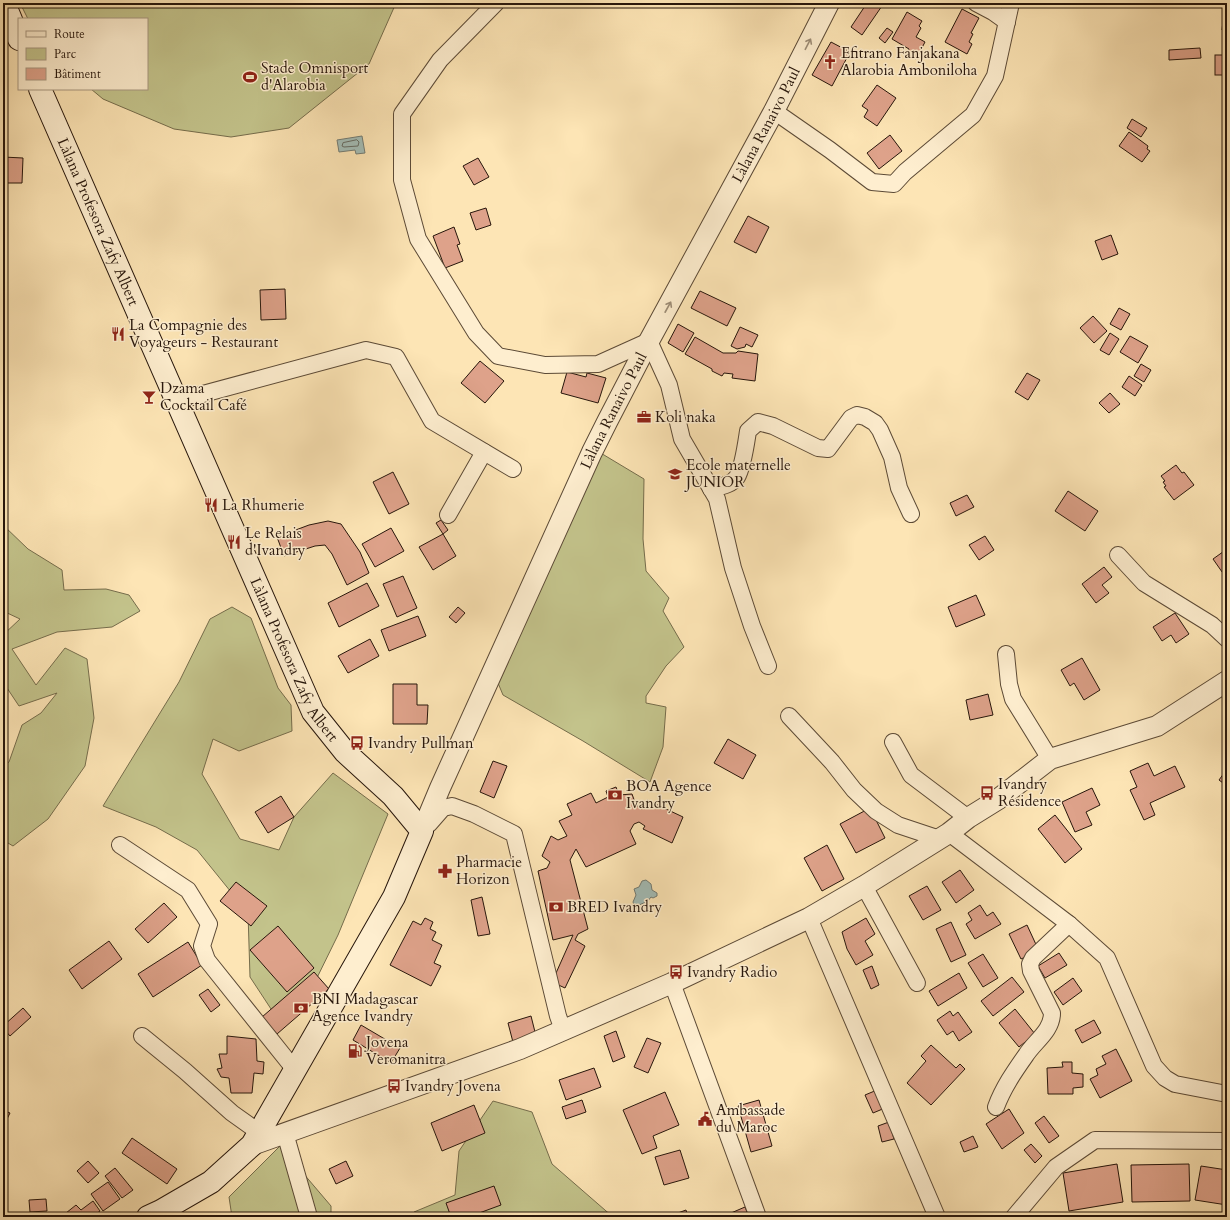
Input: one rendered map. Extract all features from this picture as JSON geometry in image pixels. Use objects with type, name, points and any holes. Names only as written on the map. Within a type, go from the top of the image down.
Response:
[{"type":"main road","points":[[4,3],[18,37]]},
{"type":"main road","name":"Làlana Profesora Zafy Albert","points":[[40,90],[313,712],[345,752],[393,796],[422,831]]},
{"type":"main road","points":[[148,1217],[211,1182],[256,1139],[394,897],[422,831]]},
{"type":"street","points":[[496,3],[440,60],[402,114],[402,180],[418,239],[476,333],[498,356],[544,365],[598,364],[649,341],[669,385],[682,439],[717,499],[734,568],[752,626],[768,666]]},
{"type":"street","name":"Làlana Ranaivo Paul","points":[[422,831],[592,452],[649,341],[774,111],[829,3]]},
{"type":"street","points":[[976,3],[994,12],[1007,22]]},
{"type":"street","points":[[774,111],[830,150],[872,182],[894,184],[905,172],[973,115],[995,76],[1010,3]]},
{"type":"street","points":[[994,12],[1010,3]]},
{"type":"street","points":[[177,401],[366,350],[396,357],[432,421],[513,469]]},
{"type":"street","points":[[711,489],[726,486],[736,478],[743,458],[748,431],[758,422],[773,426],[818,448],[828,449],[852,418],[857,415],[875,423],[880,430],[892,457],[899,488],[911,514]]},
{"type":"street","points":[[448,516],[484,452]]},
{"type":"street","points":[[1118,555],[1144,583],[1212,625],[1227,639]]},
{"type":"street","points":[[1006,654],[1009,684],[1013,699],[1050,759]]},
{"type":"street","points":[[142,1036],[185,1071],[232,1113],[256,1139],[285,1133],[520,1049],[672,983],[809,918],[864,886],[944,836],[968,818],[997,800],[1050,759],[1157,726],[1227,681]]},
{"type":"street","points":[[789,716],[832,762],[854,790],[876,811],[898,825],[944,836],[1069,924],[1107,958],[1154,1066],[1164,1078],[1175,1084],[1227,1094]]},
{"type":"street","points":[[893,742],[911,775],[968,818]]},
{"type":"street","points":[[422,831],[443,808],[452,806],[474,814],[514,834],[558,1016],[563,1030]]},
{"type":"street","points":[[120,845],[188,890],[209,924],[202,946],[207,960],[295,1070]]},
{"type":"street","points":[[864,886],[916,983]]},
{"type":"street","points":[[809,918],[937,1217]]},
{"type":"street","points":[[996,1107],[1002,1091],[1027,1053],[1049,1027],[1052,1020],[1052,1013],[1031,971],[1030,964],[1033,958],[1069,924]]},
{"type":"street","points":[[672,983],[758,1217]]},
{"type":"street","points":[[285,1133],[309,1217]]},
{"type":"street","points":[[1019,1216],[1056,1167],[1095,1140],[1227,1141]]},
{"type":"green space","name":"Stade Omnisport d'Alarobia","points":[[20,3],[396,3],[369,64],[289,128],[231,137],[174,129],[103,99],[92,90],[148,90],[148,18],[28,18]]},
{"type":"green space","points":[[599,452],[644,479],[643,539],[646,571],[669,598],[663,611],[684,647],[666,666],[646,696],[646,703],[666,707],[663,747],[650,782],[503,695],[498,683]]},
{"type":"green space","points":[[3,525],[28,549],[62,570],[64,590],[106,589],[129,595],[140,611],[112,627],[57,632],[12,649],[36,685],[65,648],[87,659],[94,718],[85,766],[48,819],[13,846],[3,840],[3,766],[9,762],[22,725],[41,713],[57,693],[19,706],[3,682],[3,635],[20,619],[3,611]]},
{"type":"green space","points":[[232,607],[251,618],[278,688],[291,705],[292,731],[239,751],[213,739],[202,774],[240,839],[279,850],[294,817],[333,773],[388,814],[338,935],[309,994],[273,1012],[250,977],[248,913],[197,850],[156,827],[103,806],[179,682],[210,619]]},
{"type":"green space","points":[[493,1101],[532,1112],[552,1164],[613,1217],[415,1217],[414,1212],[455,1195],[459,1151]]},
{"type":"green space","points":[[280,1146],[331,1206],[331,1217],[232,1217],[229,1197]]},
{"type":"water","points":[[362,136],[365,153],[356,154],[355,150],[339,152],[337,140]]},
{"type":"water","points":[[646,880],[651,884],[652,890],[657,893],[657,896],[653,898],[651,897],[647,902],[635,908],[633,902],[636,895],[634,889],[639,887],[642,881]]},
{"type":"building","points":[[867,3],[884,3],[862,35],[851,27]]},
{"type":"building","points":[[962,9],[979,18],[971,33],[973,34],[969,42],[972,44],[967,54],[945,42]]},
{"type":"building","points":[[907,12],[922,21],[919,26],[921,28],[916,37],[925,42],[916,59],[907,54],[909,49],[892,39]]},
{"type":"building","points":[[1224,12],[1227,12],[1227,30],[1222,30]]},
{"type":"building","points":[[887,28],[893,32],[885,43],[879,38]]},
{"type":"building","points":[[831,42],[850,52],[832,86],[812,75]]},
{"type":"building","points":[[1200,48],[1201,58],[1169,60],[1169,50]]},
{"type":"building","points":[[1215,55],[1226,55],[1226,75],[1215,75]]},
{"type":"building","points":[[877,85],[896,98],[877,126],[864,117],[868,110],[862,106]]},
{"type":"building","points":[[1132,119],[1147,128],[1141,137],[1127,128]]},
{"type":"building","points":[[1129,132],[1148,146],[1147,149],[1150,151],[1142,162],[1119,146]]},
{"type":"building","points":[[890,135],[902,151],[879,169],[867,153]]},
{"type":"building","points":[[3,157],[23,158],[22,183],[3,183]]},
{"type":"building","points":[[478,158],[489,177],[474,185],[463,166]]},
{"type":"building","points":[[486,208],[491,225],[476,230],[470,213]]},
{"type":"building","points":[[748,216],[769,227],[756,253],[734,242]]},
{"type":"building","points":[[454,227],[460,244],[457,245],[463,261],[445,268],[433,236]]},
{"type":"building","points":[[1111,235],[1118,254],[1102,260],[1095,241]]},
{"type":"building","points":[[285,289],[286,319],[261,320],[260,290]]},
{"type":"building","points":[[700,291],[736,308],[727,326],[691,308]]},
{"type":"building","points":[[1119,308],[1130,314],[1121,330],[1110,324]]},
{"type":"building","points":[[1093,316],[1107,331],[1094,343],[1080,328]]},
{"type":"building","points":[[678,324],[694,333],[683,352],[668,343]]},
{"type":"building","points":[[740,327],[758,335],[752,347],[746,344],[745,347],[737,349],[731,346]]},
{"type":"building","points":[[1110,333],[1119,339],[1109,355],[1100,350]]},
{"type":"building","points":[[1130,336],[1148,346],[1138,363],[1120,352]]},
{"type":"building","points":[[695,337],[723,353],[736,353],[738,351],[758,354],[755,381],[732,378],[733,374],[724,373],[722,376],[685,354]]},
{"type":"building","points":[[480,361],[504,381],[485,403],[461,383]]},
{"type":"building","points":[[1141,364],[1151,370],[1144,382],[1134,376]]},
{"type":"building","points":[[567,372],[586,377],[587,373],[606,378],[598,403],[561,393]]},
{"type":"building","points":[[1027,373],[1040,380],[1028,400],[1015,392]]},
{"type":"building","points":[[1129,376],[1142,385],[1135,396],[1122,387]]},
{"type":"building","points":[[1110,393],[1120,404],[1109,413],[1099,403]]},
{"type":"building","points":[[1176,465],[1182,473],[1184,472],[1194,485],[1174,500],[1164,487],[1166,486],[1163,482],[1165,481],[1161,476]]},
{"type":"building","points":[[393,472],[409,504],[389,514],[373,482]]},
{"type":"building","points":[[1068,491],[1098,511],[1085,531],[1055,511]]},
{"type":"building","points":[[967,495],[974,507],[956,516],[950,503]]},
{"type":"building","points":[[441,520],[448,530],[443,534],[436,523]]},
{"type":"building","points":[[328,521],[341,524],[360,552],[369,573],[347,585],[332,554],[325,545],[315,546],[284,556],[277,537],[309,525]]},
{"type":"building","points":[[391,528],[404,551],[375,567],[362,544]]},
{"type":"building","points":[[443,534],[456,556],[433,570],[419,547]]},
{"type":"building","points":[[985,536],[994,550],[979,560],[969,545]]},
{"type":"building","points":[[1227,549],[1227,579],[1213,559]]},
{"type":"building","points":[[1104,567],[1112,577],[1102,585],[1109,593],[1096,603],[1082,584]]},
{"type":"building","points":[[403,576],[417,608],[397,617],[383,584]]},
{"type":"building","points":[[367,583],[379,606],[339,627],[328,603]]},
{"type":"building","points":[[976,595],[985,615],[956,627],[948,607]]},
{"type":"building","points":[[458,607],[465,613],[456,623],[449,617]]},
{"type":"building","points":[[1175,613],[1189,634],[1176,643],[1171,635],[1162,641],[1153,627]]},
{"type":"building","points":[[418,616],[426,636],[389,651],[381,630]]},
{"type":"building","points":[[370,639],[379,656],[348,673],[338,656]]},
{"type":"building","points":[[1082,658],[1100,690],[1084,700],[1074,683],[1070,686],[1061,670]]},
{"type":"building","points":[[393,684],[417,684],[417,705],[428,705],[427,724],[393,724]]},
{"type":"building","points":[[988,694],[993,715],[970,720],[966,700]]},
{"type":"building","points":[[728,739],[756,755],[743,779],[714,763]]},
{"type":"building","points":[[493,761],[507,766],[494,798],[480,792]]},
{"type":"building","points":[[1148,763],[1154,776],[1175,766],[1185,787],[1150,803],[1155,815],[1144,820],[1130,790],[1137,787],[1130,771]]},
{"type":"building","points":[[1227,769],[1227,786],[1219,780]]},
{"type":"building","points":[[616,787],[619,795],[632,794],[636,805],[642,809],[647,800],[683,817],[672,843],[643,829],[645,826],[639,822],[634,824],[630,831],[636,844],[586,867],[576,849],[570,860],[588,929],[578,934],[575,940],[585,946],[565,988],[552,982],[573,935],[553,940],[538,871],[547,868],[550,862],[542,856],[551,836],[558,840],[567,836],[559,821],[572,815],[567,804],[591,793],[596,803],[608,797],[606,791]]},
{"type":"building","points":[[1092,788],[1100,805],[1086,812],[1092,825],[1075,832],[1062,802]]},
{"type":"building","points":[[281,796],[294,817],[268,833],[255,812]]},
{"type":"building","points":[[870,808],[885,838],[856,853],[840,824]]},
{"type":"building","points":[[1055,815],[1082,849],[1065,863],[1038,829]]},
{"type":"building","points":[[827,845],[844,879],[822,891],[804,858]]},
{"type":"building","points":[[960,870],[974,890],[956,903],[942,882]]},
{"type":"building","points":[[236,882],[267,906],[251,926],[220,901]]},
{"type":"building","points":[[927,886],[941,910],[923,920],[909,896]]},
{"type":"building","points":[[482,897],[490,934],[478,936],[471,900]]},
{"type":"building","points":[[164,903],[177,917],[148,943],[135,929]]},
{"type":"building","points":[[980,905],[987,916],[993,912],[1001,924],[975,939],[966,924],[972,920],[968,913]]},
{"type":"building","points":[[425,918],[433,922],[430,929],[436,932],[432,940],[442,945],[434,963],[441,966],[431,986],[390,965],[413,921],[421,925]]},
{"type":"building","points":[[866,918],[875,934],[865,941],[873,955],[856,965],[847,949],[842,932]]},
{"type":"building","points":[[951,922],[966,955],[951,962],[936,929]]},
{"type":"building","points":[[1027,925],[1039,951],[1021,959],[1009,934]]},
{"type":"building","points":[[278,926],[314,968],[287,992],[250,950]]},
{"type":"building","points":[[109,941],[122,959],[82,989],[69,970]]},
{"type":"building","points":[[188,942],[202,965],[153,997],[138,974]]},
{"type":"building","points":[[1059,953],[1067,965],[1045,978],[1038,966]]},
{"type":"building","points":[[983,954],[998,978],[983,987],[968,963]]},
{"type":"building","points":[[872,966],[879,985],[871,989],[863,970]]},
{"type":"building","points":[[314,972],[329,989],[277,1034],[262,1017]]},
{"type":"building","points":[[959,973],[967,988],[938,1006],[929,991]]},
{"type":"building","points":[[1012,977],[1024,992],[993,1016],[981,1001]]},
{"type":"building","points":[[1073,978],[1082,991],[1063,1005],[1054,992]]},
{"type":"building","points":[[208,989],[220,1005],[211,1012],[199,995]]},
{"type":"building","points":[[23,1008],[31,1017],[10,1036],[3,1026]]},
{"type":"building","points":[[1015,1009],[1035,1034],[1019,1047],[999,1023]]},
{"type":"building","points":[[950,1011],[953,1016],[958,1012],[972,1032],[959,1041],[953,1031],[947,1035],[937,1020]]},
{"type":"building","points":[[531,1016],[537,1040],[514,1046],[508,1023]]},
{"type":"building","points":[[1094,1020],[1101,1033],[1082,1043],[1075,1030]]},
{"type":"building","points":[[361,1025],[400,1048],[391,1063],[353,1040]]},
{"type":"building","points":[[616,1031],[625,1057],[613,1062],[604,1036]]},
{"type":"building","points":[[227,1036],[256,1039],[257,1061],[264,1062],[263,1074],[254,1073],[252,1093],[231,1093],[229,1078],[221,1077],[217,1069],[222,1068],[219,1054],[227,1054]]},
{"type":"building","points":[[647,1038],[661,1043],[648,1073],[634,1067]]},
{"type":"building","points":[[931,1045],[956,1068],[960,1064],[965,1069],[931,1105],[907,1083],[926,1061],[921,1056]]},
{"type":"building","points":[[1116,1049],[1132,1081],[1100,1098],[1090,1079],[1098,1075],[1096,1069],[1106,1064],[1102,1056]]},
{"type":"building","points":[[1062,1062],[1072,1062],[1072,1073],[1083,1074],[1083,1087],[1073,1088],[1073,1094],[1048,1094],[1047,1068],[1063,1067]]},
{"type":"building","points":[[594,1068],[601,1087],[566,1100],[559,1080]]},
{"type":"building","points":[[877,1090],[885,1108],[873,1113],[865,1095]]},
{"type":"building","points":[[665,1092],[679,1125],[653,1136],[657,1148],[642,1154],[623,1110]]},
{"type":"building","points":[[582,1100],[586,1112],[566,1119],[562,1107]]},
{"type":"building","points":[[759,1100],[772,1146],[751,1152],[738,1106]]},
{"type":"building","points":[[474,1105],[485,1133],[442,1151],[431,1123]]},
{"type":"building","points":[[1009,1109],[1024,1133],[1002,1149],[986,1124]]},
{"type":"building","points":[[3,1110],[10,1113],[3,1127]]},
{"type":"building","points":[[1044,1116],[1059,1136],[1049,1143],[1035,1123]]},
{"type":"building","points":[[889,1122],[894,1139],[882,1142],[878,1126]]},
{"type":"building","points":[[973,1136],[978,1147],[964,1152],[960,1142]]},
{"type":"building","points":[[132,1138],[177,1169],[167,1184],[122,1153]]},
{"type":"building","points":[[1031,1144],[1042,1156],[1035,1163],[1024,1150]]},
{"type":"building","points":[[680,1150],[689,1178],[664,1185],[655,1157]]},
{"type":"building","points":[[88,1161],[99,1173],[88,1183],[77,1171]]},
{"type":"building","points":[[346,1161],[353,1176],[336,1184],[329,1169]]},
{"type":"building","points":[[1117,1164],[1123,1202],[1069,1211],[1063,1173]]},
{"type":"building","points":[[1189,1164],[1190,1201],[1132,1202],[1131,1165]]},
{"type":"building","points":[[1201,1166],[1227,1170],[1227,1205],[1195,1200]]},
{"type":"building","points":[[115,1168],[133,1190],[122,1198],[105,1176]]},
{"type":"building","points":[[108,1182],[120,1199],[103,1211],[91,1194]]},
{"type":"building","points":[[494,1186],[501,1205],[471,1217],[451,1217],[446,1203]]},
{"type":"building","points":[[46,1199],[47,1211],[30,1212],[29,1200]]},
{"type":"building","points":[[93,1201],[100,1211],[92,1217],[69,1217],[66,1213],[76,1205],[81,1210]]},
{"type":"building","points":[[745,1207],[749,1217],[733,1217],[731,1213]]},
{"type":"building","points":[[686,1210],[688,1217],[667,1217]]},
{"type":"place","name":"Efitrano Fanjakana Alarobia Amboniloha","points":[[830,62]]},
{"type":"place","name":"Stade Omnisport d'Alarobia","points":[[250,77]]},
{"type":"place","name":"La Compagnie des Voyageurs - Restaurant","points":[[118,334]]},
{"type":"place","name":"Dzama Cocktail Café","points":[[149,397]]},
{"type":"place","name":"Koli naka","points":[[644,417]]},
{"type":"place","name":"Ecole maternelle JUNIOR","points":[[675,474]]},
{"type":"place","name":"La Rhumerie","points":[[211,505]]},
{"type":"place","name":"Le Relais d'Ivandry","points":[[234,542]]},
{"type":"place","name":"Ivandry Pullman","points":[[357,743]]},
{"type":"place","name":"Ivandry Résidence","points":[[987,793]]},
{"type":"place","name":"BOA Agence Ivandry","points":[[615,795]]},
{"type":"place","name":"Pharmacie Horizon","points":[[445,871]]},
{"type":"place","name":"BRED Ivandry","points":[[556,907]]},
{"type":"place","name":"Ivandry Radio","points":[[676,972]]},
{"type":"place","name":"BNI Madagascar Agence Ivandry","points":[[301,1008]]},
{"type":"place","name":"Jovena Veromanitra","points":[[355,1051]]},
{"type":"place","name":"Ivandry Jovena","points":[[394,1086]]},
{"type":"place","name":"Ambassade du Maroc","points":[[705,1119]]}]
